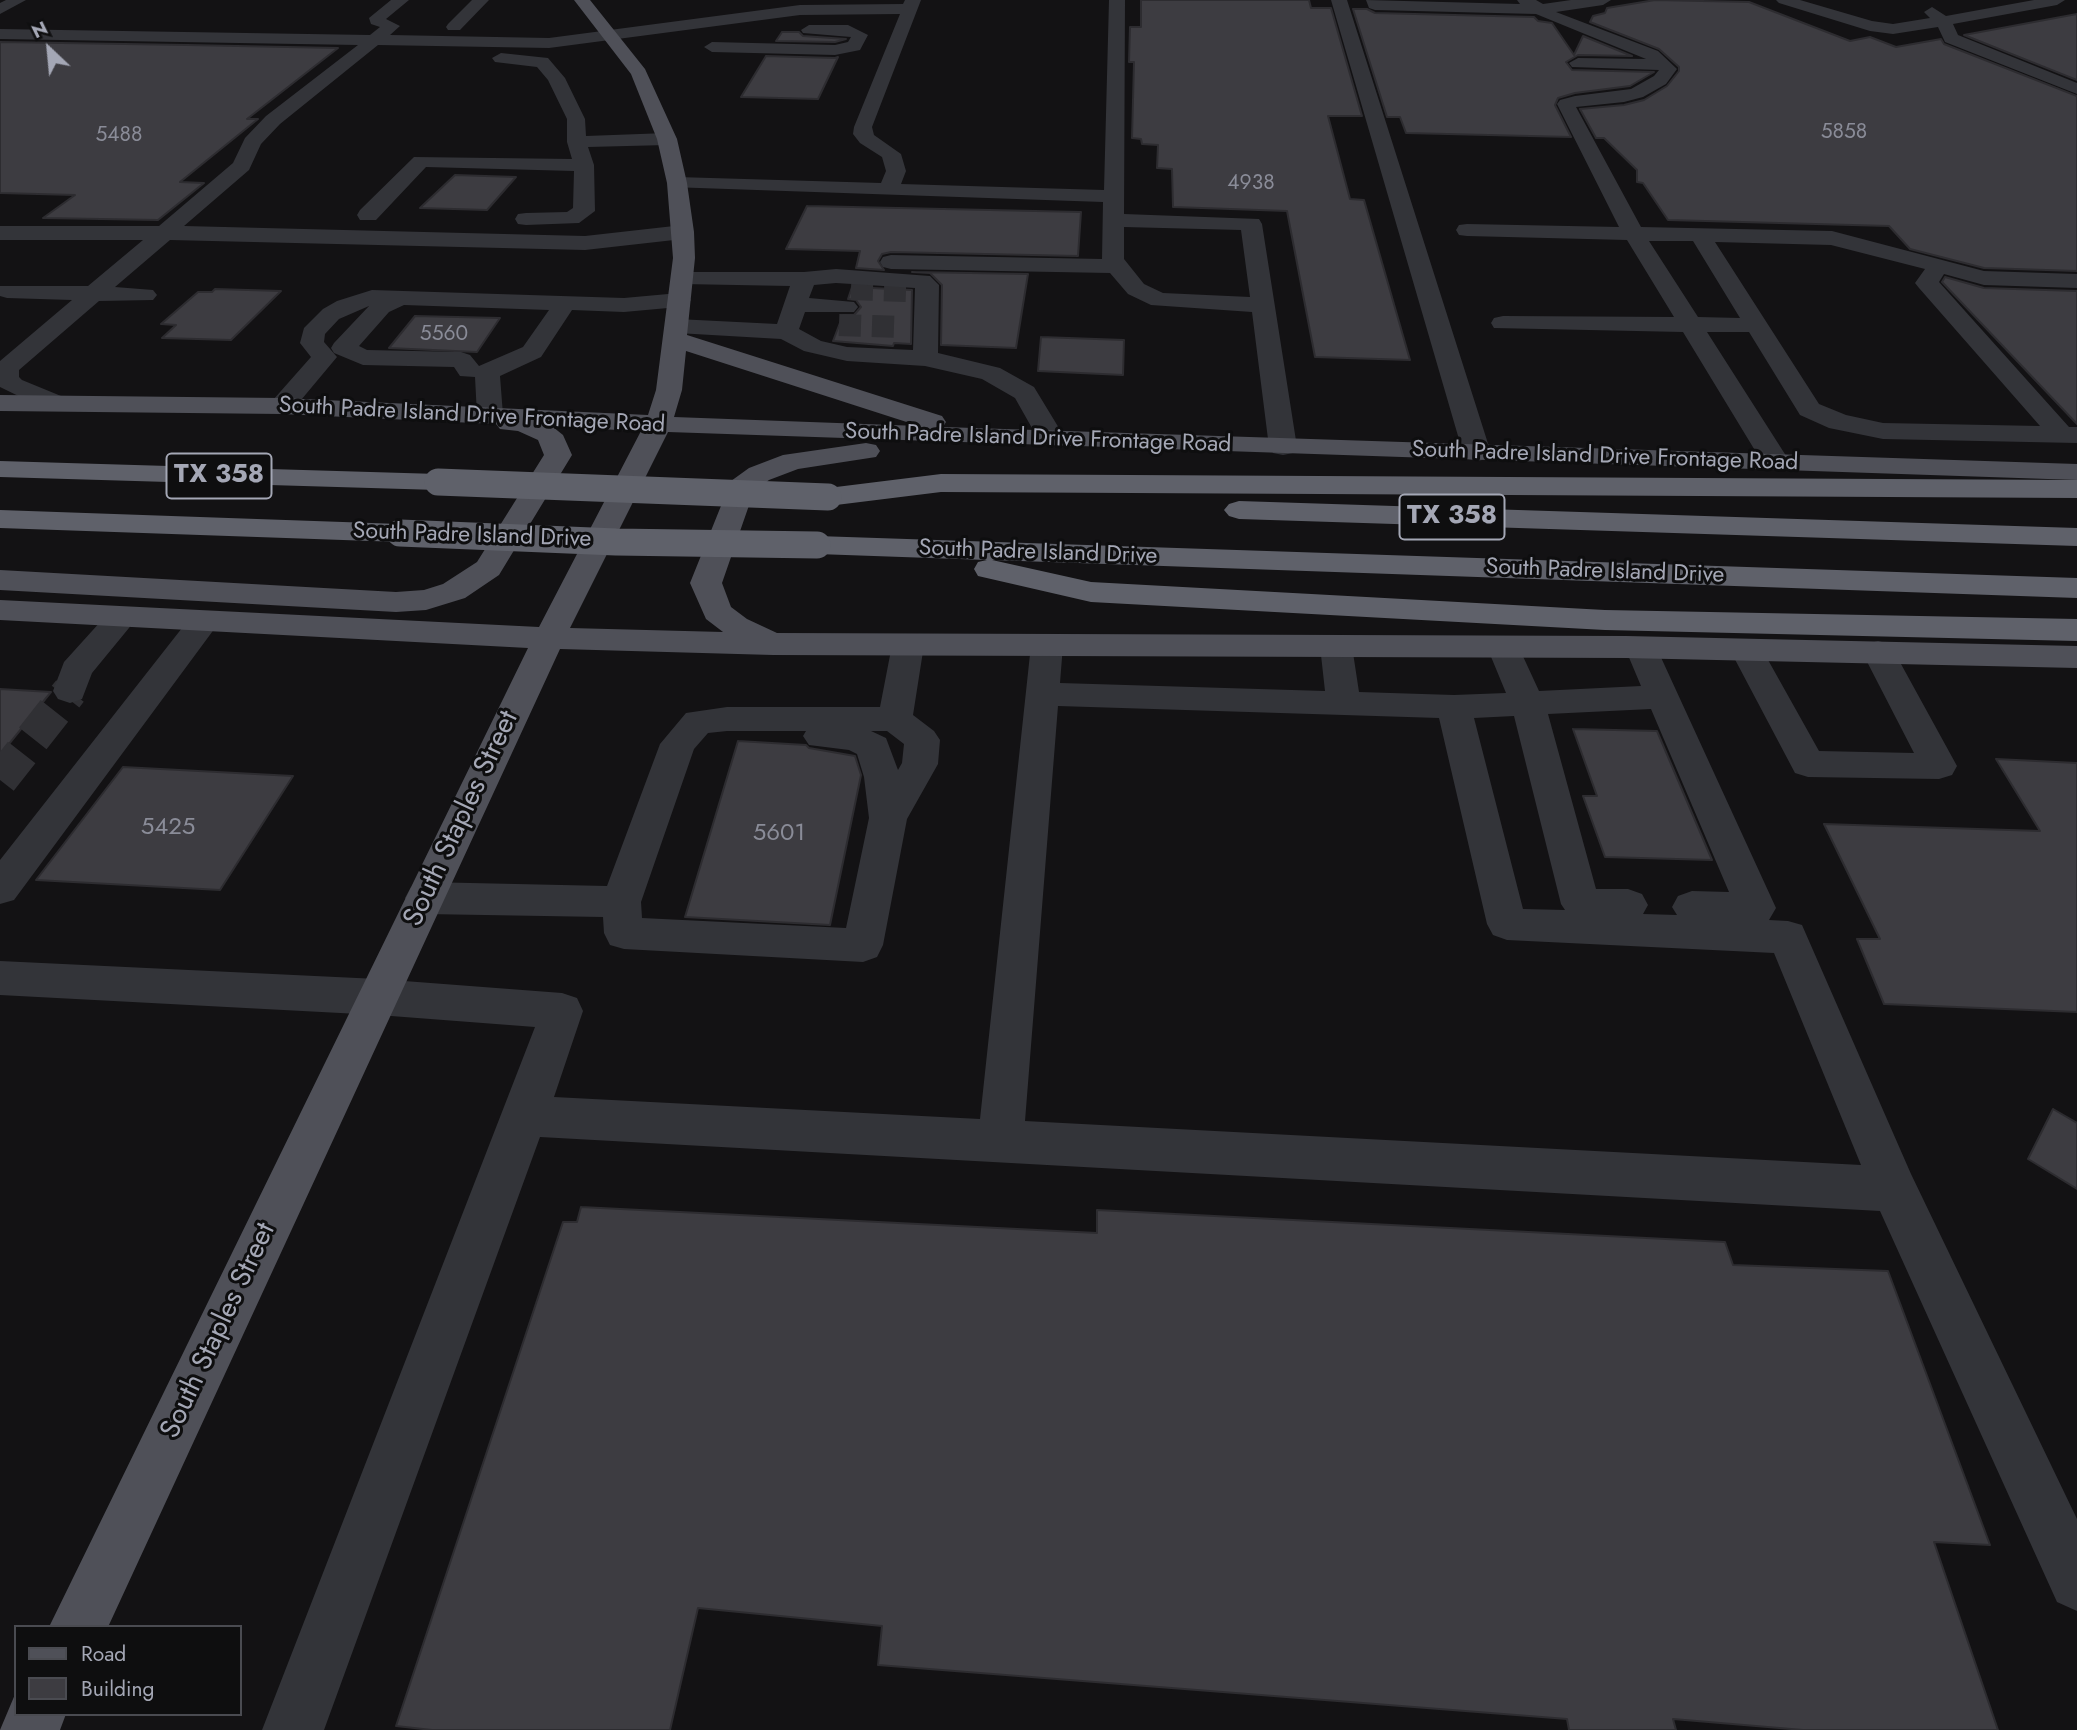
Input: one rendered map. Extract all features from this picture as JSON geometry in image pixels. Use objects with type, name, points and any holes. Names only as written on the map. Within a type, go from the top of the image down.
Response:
[{"type":"highway","name":"South Padre Island Drive","points":[[0,469],[2077,537]]},
{"type":"highway","points":[[828,497],[941,483],[2077,489]]},
{"type":"highway","name":"South Padre Island Drive","points":[[0,519],[616,542],[817,545],[2077,588]]},
{"type":"highway","points":[[905,549],[1091,592],[1605,620],[2077,630]]},
{"type":"main road","name":"South Staples Street","points":[[79,1625],[549,638],[658,425],[668,390],[682,278],[683,232],[677,183],[667,139],[639,74],[582,0]]},
{"type":"main road","points":[[676,333],[817,387],[986,435]]},
{"type":"main road","name":"South Padre Island Drive Frontage Road","points":[[0,403],[282,406],[658,425],[2077,472]]},
{"type":"main road","points":[[0,580],[396,603],[426,600],[454,591],[488,568],[558,455],[549,435],[522,423],[298,415],[282,406]]},
{"type":"main road","points":[[773,644],[736,626],[717,612],[706,583],[741,487],[760,474],[793,461],[986,435]]},
{"type":"main road","points":[[0,610],[549,638],[773,644],[1642,648],[2077,657]]},
{"type":"lane","points":[[0,9],[18,0]]},
{"type":"lane","points":[[52,402],[13,385],[6,379],[7,368],[242,166],[252,142],[274,120],[391,26],[377,21],[377,18],[401,0]]},
{"type":"lane","points":[[454,27],[478,5],[491,0]]},
{"type":"lane","points":[[1117,0],[1113,260],[1136,289],[1159,300],[1263,305]]},
{"type":"lane","points":[[1339,0],[1477,453]]},
{"type":"lane","points":[[1374,0],[1375,5],[1473,4],[1538,7],[1603,0]]},
{"type":"lane","points":[[1784,0],[1871,26],[1893,29],[2057,0]]},
{"type":"lane","points":[[1917,0],[1944,22],[1951,38],[2077,89]]},
{"type":"lane","points":[[2066,0],[2077,4]]},
{"type":"lane","points":[[0,34],[549,43],[610,36],[702,16],[911,5],[863,127],[863,134],[867,139],[891,154],[896,171],[889,189]]},
{"type":"lane","points":[[1538,7],[1653,55],[1668,69],[1660,80],[1637,93],[1566,104],[1633,232],[1776,462]]},
{"type":"lane","points":[[702,16],[716,35],[710,55],[835,50],[854,46],[860,37],[859,33],[848,30],[785,29],[771,25],[774,22],[765,14]]},
{"type":"lane","points":[[1558,32],[1570,32],[1580,25]]},
{"type":"lane","points":[[1567,47],[1631,46]]},
{"type":"lane","points":[[355,55],[508,58],[542,62],[556,78],[576,119],[577,142],[583,165],[584,211],[571,218],[500,218]]},
{"type":"lane","points":[[1578,63],[1664,64]]},
{"type":"lane","points":[[577,142],[667,139]]},
{"type":"lane","points":[[352,237],[369,215],[421,161],[583,165]]},
{"type":"lane","points":[[677,183],[1113,197]]},
{"type":"lane","points":[[369,215],[395,216]]},
{"type":"lane","points":[[523,241],[539,219]]},
{"type":"lane","points":[[1112,220],[1251,224],[1283,447]]},
{"type":"lane","points":[[1467,230],[1832,239],[1984,278],[2077,281]]},
{"type":"lane","points":[[30,318],[132,232]]},
{"type":"lane","points":[[0,233],[132,232],[585,243],[683,232]]},
{"type":"lane","points":[[1699,234],[1809,409],[1838,422],[1883,431],[2069,435]]},
{"type":"lane","points":[[282,406],[324,358],[312,343],[313,333],[331,314],[372,297],[624,305],[682,278],[1116,266]]},
{"type":"lane","points":[[1938,267],[1927,284],[2069,435]]},
{"type":"lane","points":[[795,305],[835,276],[912,279],[927,285],[915,309],[925,358]]},
{"type":"lane","points":[[676,333],[795,305],[845,307],[795,305],[682,278]]},
{"type":"lane","points":[[8,291],[145,295]]},
{"type":"lane","points":[[404,296],[381,307],[343,348],[363,357],[461,360],[478,371],[490,415]]},
{"type":"lane","points":[[315,368],[478,371],[532,352],[565,303]]},
{"type":"lane","points":[[795,305],[813,346],[847,354],[925,358],[991,373],[1026,393],[1051,438]]},
{"type":"lane","points":[[1503,324],[1757,325]]},
{"type":"lane","points":[[70,691],[76,670],[122,617]]},
{"type":"lane","points":[[0,889],[204,621]]},
{"type":"lane","points":[[895,719],[908,645]]},
{"type":"lane","points":[[1001,1141],[1047,645]]},
{"type":"lane","points":[[1336,646],[1344,703]]},
{"type":"lane","points":[[1503,647],[1528,705],[1581,904],[1756,908],[1642,648]]},
{"type":"lane","points":[[1746,650],[1808,764],[1939,766],[1878,652]]},
{"type":"lane","points":[[1042,694],[1454,707],[1663,697]]},
{"type":"lane","points":[[1454,707],[1507,924],[1788,937],[1894,1189],[2077,1582]]},
{"type":"lane","points":[[727,719],[757,733],[855,738],[873,747],[882,776],[888,818],[863,945],[624,933],[621,902],[678,744],[698,722],[727,719],[895,719],[922,740],[920,764],[888,818]]},
{"type":"lane","points":[[425,898],[621,902]]},
{"type":"lane","points":[[0,978],[378,997],[562,1011],[525,1116],[293,1730]]},
{"type":"lane","points":[[525,1116],[1894,1189]]},
{"type":"building","points":[[1141,0],[1309,0],[1311,8],[1331,8],[1362,116],[1328,116],[1350,199],[1364,200],[1410,360],[1315,357],[1287,211],[1173,207],[1172,169],[1157,168],[1158,145],[1142,144],[1141,139],[1132,138],[1134,62],[1129,62],[1130,27],[1141,27]]},
{"type":"building","points":[[1655,0],[1749,2],[1850,41],[1870,37],[1896,47],[1941,39],[1944,44],[2077,96],[2077,271],[1984,268],[1910,249],[1889,226],[1668,220],[1643,183],[1637,182],[1637,170],[1604,138],[1596,138],[1580,109],[1624,105],[1644,100],[1667,86],[1679,71],[1679,67],[1659,49],[1590,22],[1593,16],[1605,13],[1607,8]]},
{"type":"building","points":[[1353,9],[1367,9],[1375,13],[1534,17],[1538,21],[1552,23],[1574,55],[1583,36],[1632,56],[1578,55],[1566,62],[1572,70],[1654,72],[1630,86],[1575,93],[1558,98],[1555,105],[1571,137],[1406,133],[1400,117],[1387,117]]},
{"type":"building","points":[[2077,14],[2077,80],[1964,35]]},
{"type":"building","points":[[782,32],[846,39],[835,42],[776,41]]},
{"type":"building","points":[[0,42],[338,48],[247,119],[258,119],[180,182],[204,183],[158,220],[43,218],[75,195],[0,193]]},
{"type":"building","points":[[766,56],[838,57],[818,99],[741,97]]},
{"type":"building","points":[[455,175],[516,177],[487,210],[420,208]]},
{"type":"building","points":[[807,206],[1081,212],[1078,256],[891,252],[882,254],[878,261],[884,270],[856,268],[860,251],[786,249]]},
{"type":"building","points":[[912,272],[1028,274],[1016,348],[941,345],[942,285],[930,273]]},
{"type":"building","points":[[1945,277],[1984,288],[2077,291],[2077,424],[1942,282]]},
{"type":"building","points":[[852,287],[912,290],[911,344],[894,343],[893,346],[833,341],[843,315],[854,315],[861,307],[856,300],[848,299]]},
{"type":"building","points":[[215,289],[281,291],[231,340],[162,338],[176,325],[161,324],[198,292],[212,292]]},
{"type":"building","points":[[415,316],[500,318],[477,352],[389,348]]},
{"type":"building","points":[[1041,337],[1124,340],[1123,375],[1038,371]]},
{"type":"building","points":[[0,689],[51,692],[0,755]]},
{"type":"building","points":[[1573,729],[1657,731],[1712,860],[1605,857],[1583,796],[1597,796]]},
{"type":"building","points":[[738,741],[806,745],[809,748],[855,756],[861,775],[830,925],[685,917]]},
{"type":"building","points":[[1996,759],[2077,763],[2077,1012],[1884,1004],[1857,939],[1880,939],[1824,824],[2040,831]]},
{"type":"building","points":[[123,767],[293,776],[220,890],[36,880]]},
{"type":"building","points":[[2053,1109],[2077,1123],[2077,1189],[2028,1159]]},
{"type":"building","points":[[581,1207],[1097,1233],[1097,1210],[1725,1242],[1733,1265],[1888,1271],[1990,1545],[1934,1542],[1998,1730],[1803,1730],[1673,1719],[1676,1730],[1569,1730],[1567,1719],[878,1665],[882,1626],[698,1608],[670,1730],[432,1730],[396,1726],[563,1222],[577,1222]]},
{"type":"tunnel","points":[[851,289],[909,291]]},
{"type":"tunnel","points":[[839,325],[899,327]]},
{"type":"tunnel","points":[[0,780],[70,691]]}]
